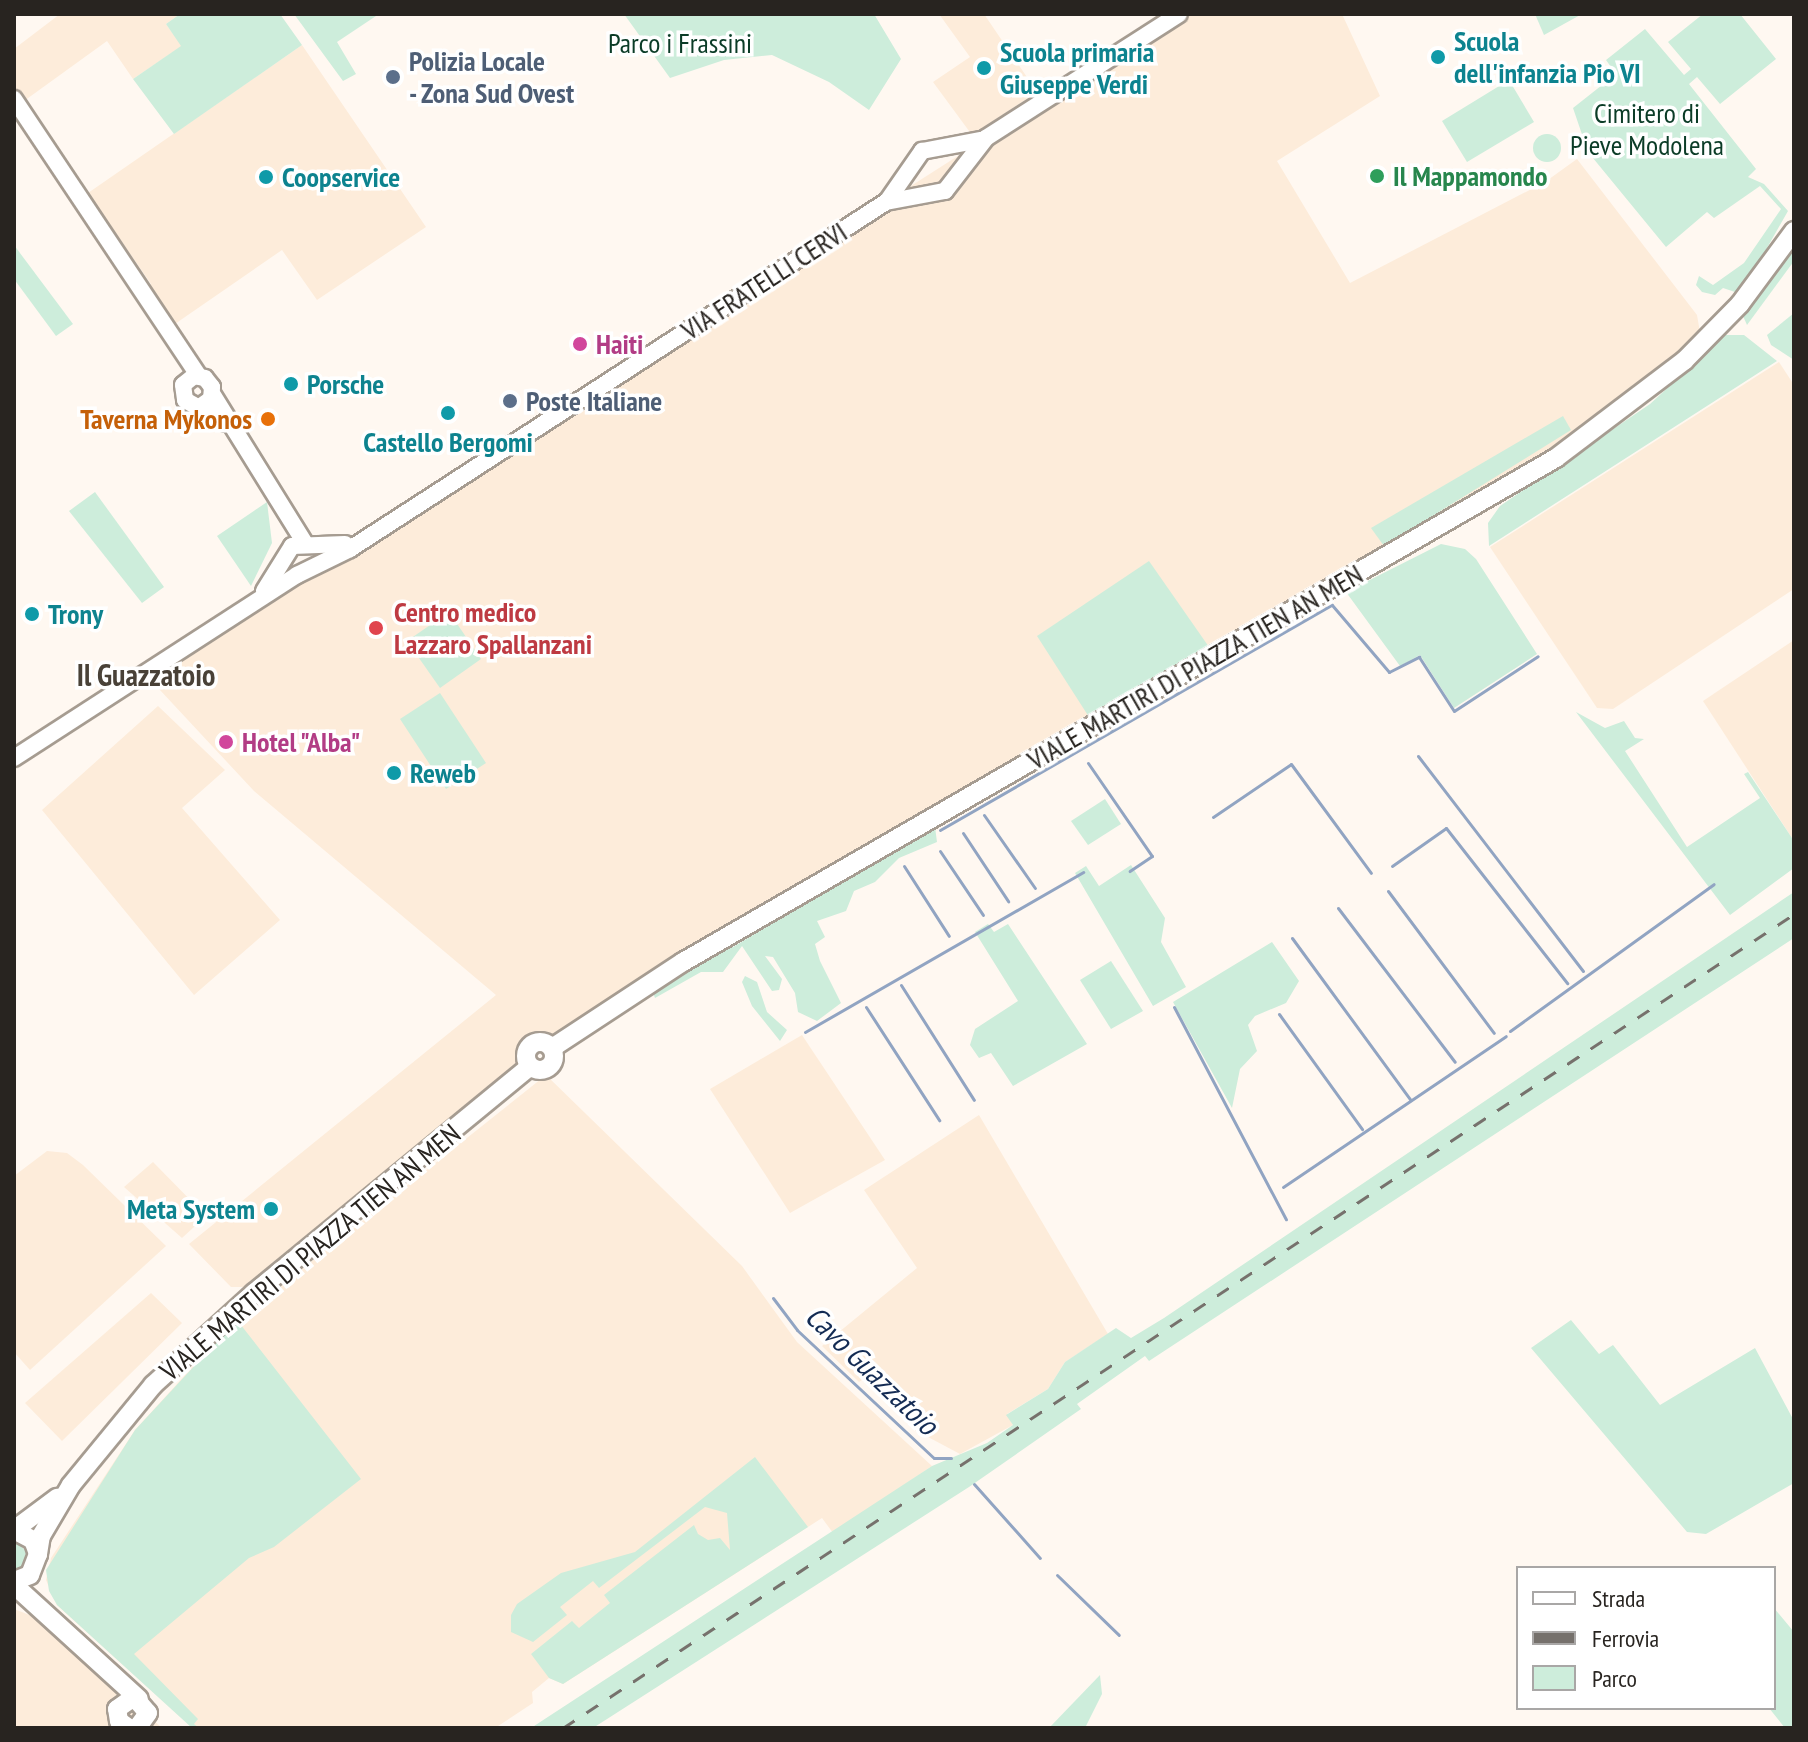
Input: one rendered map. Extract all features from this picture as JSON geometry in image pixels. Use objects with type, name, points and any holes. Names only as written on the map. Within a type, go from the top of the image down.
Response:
[{"type":"main road","name":"VIA FRATELLI CERVI","points":[[14,758],[886,202],[926,191],[945,191],[958,170],[986,138],[1179,14]]},
{"type":"main road","points":[[14,99],[177,347],[192,379],[185,400],[207,400],[230,426],[308,546],[305,572]]},
{"type":"main road","name":"VIA FRATELLI CERVI","points":[[886,202],[922,151],[944,149],[986,138]]},
{"type":"main road","points":[[944,149],[958,170]]},
{"type":"main road","points":[[913,166],[914,178],[926,191]]},
{"type":"main road","name":"VIALE MARTIRI DI PIAZZA TIEN AN MEN","points":[[35,1562],[41,1536],[71,1485],[153,1385],[221,1323],[530,1066],[549,1067],[552,1048],[708,947],[1556,458],[1684,361],[1740,304],[1794,231]]},
{"type":"main road","points":[[192,379],[211,383],[207,400]]},
{"type":"main road","points":[[283,507],[287,555],[305,572]]},
{"type":"main road","name":"VIA FRATELLI CERVI","points":[[254,605],[287,555],[308,546],[359,540]]},
{"type":"main road","name":"VIALE MARTIRI DI PIAZZA TIEN AN MEN","points":[[35,1562],[33,1540],[14,1530],[71,1485]]},
{"type":"main road","points":[[35,1562],[14,1583],[139,1699],[148,1713],[137,1728]]},
{"type":"main road","points":[[35,1562],[34,1591],[51,1617]]},
{"type":"main road","points":[[14,1606],[51,1617]]},
{"type":"main road","points":[[92,1655],[112,1684],[119,1720]]},
{"type":"main road","points":[[119,1720],[124,1700],[139,1699]]},
{"type":"shaded area","points":[[60,14],[180,14],[166,24],[182,46],[133,79],[107,41],[24,101],[14,86],[14,49]]},
{"type":"shaded area","points":[[939,14],[984,14],[1037,92],[972,135],[933,82],[970,57]]},
{"type":"shaded area","points":[[1180,14],[1342,14],[1380,96],[1277,161],[1350,283],[1545,182],[1577,159],[1697,315],[1701,338],[1553,452],[565,1032],[257,1287],[231,1287],[189,1244],[496,995],[254,791],[146,675]]},
{"type":"shaded area","points":[[302,45],[426,227],[317,300],[282,250],[172,326],[146,288],[151,284],[88,193]]},
{"type":"shaded area","points":[[1779,362],[1794,385],[1794,589],[1613,709],[1597,708],[1490,547]]},
{"type":"shaded area","points":[[1794,640],[1794,841],[1703,701]]},
{"type":"shaded area","points":[[158,706],[225,770],[182,808],[280,920],[194,995],[42,810]]},
{"type":"shaded area","points":[[802,1035],[885,1160],[790,1213],[710,1089]]},
{"type":"shaded area","points":[[546,1075],[742,1266],[797,1342],[932,1466],[833,1533],[822,1518],[563,1684],[549,1678],[532,1692],[533,1703],[495,1728],[193,1728],[57,1605],[46,1580],[51,1558],[135,1430],[228,1328]]},
{"type":"shaded area","points":[[979,1115],[1108,1334],[1065,1362],[1048,1389],[1007,1414],[1013,1425],[960,1454],[913,1429],[870,1374],[859,1382],[822,1346],[917,1268],[864,1190]]},
{"type":"shaded area","points":[[47,1151],[67,1153],[83,1165],[166,1246],[30,1370],[14,1352],[14,1176]]},
{"type":"shaded area","points":[[153,1162],[206,1216],[182,1238],[124,1187]]},
{"type":"shaded area","points":[[151,1293],[182,1323],[62,1441],[25,1403]]},
{"type":"shaded area","points":[[14,1609],[45,1621],[162,1728],[14,1728]]},
{"type":"green space","points":[[180,14],[280,14],[302,45],[174,134],[133,79],[181,46],[166,24]]},
{"type":"green space","points":[[294,14],[379,14],[337,42],[356,74],[343,81]]},
{"type":"green space","name":"Parco i Frassini","points":[[624,14],[874,14],[901,59],[869,110],[829,82],[772,55],[724,60],[670,78]]},
{"type":"green space","points":[[1535,14],[1582,14],[1544,35]]},
{"type":"green space","name":"Cimitero di Pieve Modolena","points":[[1703,14],[1740,14],[1776,59],[1720,104],[1697,77],[1689,84],[1756,169],[1748,177],[1764,184],[1788,211],[1747,283],[1735,292],[1723,288],[1715,295],[1702,292],[1696,285],[1699,276],[1713,285],[1744,263],[1781,209],[1760,186],[1714,218],[1707,212],[1666,247],[1588,152],[1573,108],[1616,74],[1606,60],[1645,29],[1684,75],[1691,69],[1668,42]]},
{"type":"green space","points":[[1509,80],[1534,122],[1467,162],[1442,121]]},
{"type":"green space","points":[[1547,134],[1557,138],[1561,148],[1557,158],[1547,162],[1537,158],[1533,148],[1537,138]]},
{"type":"green space","points":[[14,245],[73,324],[56,336],[14,279]]},
{"type":"green space","points":[[1794,246],[1794,261],[1747,325],[1743,316]]},
{"type":"green space","points":[[1794,313],[1794,360],[1771,345],[1767,335]]},
{"type":"green space","points":[[1725,335],[1744,335],[1777,361],[1489,546],[1488,523],[1500,506],[1650,404]]},
{"type":"green space","points":[[1563,416],[1571,430],[1384,546],[1371,528]]},
{"type":"green space","points":[[95,492],[164,587],[142,603],[69,511]]},
{"type":"green space","points":[[267,502],[272,543],[251,586],[217,536]]},
{"type":"green space","points":[[1441,544],[1465,549],[1476,559],[1537,654],[1454,708],[1420,655],[1400,666],[1346,592]]},
{"type":"green space","points":[[1149,561],[1209,647],[1089,717],[1037,636]]},
{"type":"green space","points":[[449,612],[481,659],[440,688],[407,641]]},
{"type":"green space","points":[[440,693],[486,763],[446,789],[400,719]]},
{"type":"green space","points":[[1576,712],[1605,728],[1624,721],[1635,738],[1644,739],[1625,751],[1687,847],[1760,798],[1744,774],[1748,772],[1794,841],[1794,868],[1730,915]]},
{"type":"green space","points":[[1105,799],[1121,824],[1088,845],[1071,821]]},
{"type":"green space","points":[[935,827],[937,842],[899,858],[875,882],[854,891],[846,911],[817,921],[825,937],[815,944],[841,1003],[817,1021],[798,1012],[795,993],[773,957],[765,956],[782,979],[779,990],[772,991],[742,946],[723,972],[701,972],[655,998],[652,990],[726,941],[733,947]]},
{"type":"green space","points":[[1131,865],[1165,918],[1161,942],[1186,987],[1153,1006],[1075,873],[1086,866],[1099,886]]},
{"type":"green space","points":[[1794,892],[1794,938],[1149,1361],[1145,1356],[1077,1404],[1081,1409],[969,1487],[593,1728],[531,1728],[932,1466],[987,1443],[1013,1425],[1006,1415],[1048,1389],[1065,1362],[1116,1328],[1131,1338],[1164,1318]]},
{"type":"green space","points":[[988,924],[994,932],[1008,924],[1087,1044],[1013,1086],[991,1053],[979,1058],[970,1045],[975,1029],[1018,1001],[975,932]]},
{"type":"green space","points":[[1272,942],[1299,981],[1286,1003],[1255,1016],[1248,1025],[1257,1051],[1240,1069],[1232,1108],[1173,1002]]},
{"type":"green space","points":[[1111,961],[1143,1011],[1111,1029],[1080,980]]},
{"type":"green space","points":[[745,976],[757,982],[767,1012],[787,1030],[780,1041],[752,1006],[742,982]]},
{"type":"green space","points":[[237,1320],[361,1479],[274,1547],[249,1558],[134,1654],[198,1719],[194,1724],[199,1728],[192,1728],[57,1605],[49,1591],[46,1570],[135,1430]]},
{"type":"green space","points":[[1571,1320],[1599,1354],[1613,1345],[1660,1405],[1755,1348],[1794,1421],[1794,1483],[1706,1534],[1687,1532],[1531,1348]]},
{"type":"green space","points":[[755,1457],[808,1527],[563,1684],[549,1678],[531,1654],[572,1621],[579,1628],[610,1603],[604,1595],[694,1525],[698,1534],[708,1540],[720,1538],[730,1550],[727,1513],[705,1507],[599,1588],[593,1581],[560,1607],[567,1615],[533,1642],[511,1632],[511,1615],[517,1604],[561,1573],[635,1552]]},
{"type":"green space","points":[[14,1538],[29,1555],[26,1566],[14,1573]]},
{"type":"green space","points":[[1776,1610],[1794,1632],[1794,1728],[1785,1728],[1771,1710],[1776,1710]]},
{"type":"green space","points":[[1100,1675],[1102,1694],[1085,1728],[1049,1728]]},
{"type":"waterway","points":[[940,830],[1332,605],[1389,672],[1419,657],[1454,711],[1538,656]]},
{"type":"waterway","points":[[1418,756],[1583,971]]},
{"type":"waterway","points":[[1088,763],[1152,856],[1130,871]]},
{"type":"waterway","points":[[1213,817],[1291,764],[1371,873]]},
{"type":"waterway","points":[[984,815],[1035,888]]},
{"type":"waterway","points":[[1392,866],[1446,828],[1567,983]]},
{"type":"waterway","points":[[963,833],[1008,901]]},
{"type":"waterway","points":[[940,851],[983,915]]},
{"type":"waterway","points":[[904,866],[949,936]]},
{"type":"waterway","points":[[805,1032],[1083,872]]},
{"type":"waterway","points":[[1510,1031],[1714,884]]},
{"type":"waterway","points":[[1388,891],[1494,1033]]},
{"type":"waterway","points":[[1338,908],[1455,1062]]},
{"type":"waterway","points":[[1292,938],[1410,1099]]},
{"type":"waterway","points":[[901,985],[974,1100]]},
{"type":"waterway","points":[[866,1007],[939,1120]]},
{"type":"waterway","points":[[1174,1007],[1286,1219]]},
{"type":"waterway","points":[[1279,1014],[1362,1129]]},
{"type":"waterway","points":[[1283,1187],[1506,1036]]},
{"type":"waterway","name":"Cavo Guazzatoio","points":[[773,1298],[797,1330],[934,1458],[951,1458]]},
{"type":"waterway","name":"Cavo Guazzatoio","points":[[974,1484],[1040,1558]]},
{"type":"waterway","name":"Cavo Guazzatoio","points":[[1057,1575],[1119,1635]]},
{"type":"railway","points":[[563,1728],[1794,914]]},
{"type":"place","name":"Scuola dell'infanzia Pio VI","points":[[1438,57]]},
{"type":"place","name":"Scuola primaria Giuseppe Verdi","points":[[984,68]]},
{"type":"place","name":"Polizia Locale - Zona Sud Ovest","points":[[393,77]]},
{"type":"place","name":"Il Mappamondo","points":[[1377,176]]},
{"type":"place","name":"Coopservice","points":[[266,177]]},
{"type":"place","name":"Haiti","points":[[580,344]]},
{"type":"place","name":"Porsche","points":[[291,384]]},
{"type":"place","name":"Poste Italiane","points":[[510,401]]},
{"type":"place","name":"Castello Bergomi","points":[[448,413]]},
{"type":"place","name":"Taverna Mykonos","points":[[268,419]]},
{"type":"place","name":"Trony","points":[[32,614]]},
{"type":"place","name":"Centro medico Lazzaro Spallanzani","points":[[376,628]]},
{"type":"place","name":"Hotel \"Alba\"","points":[[226,742]]},
{"type":"place","name":"Reweb","points":[[394,773]]},
{"type":"place","name":"Meta System","points":[[271,1209]]},
{"type":"district","name":"Il Guazzatoio","points":[[146,675]]}]
